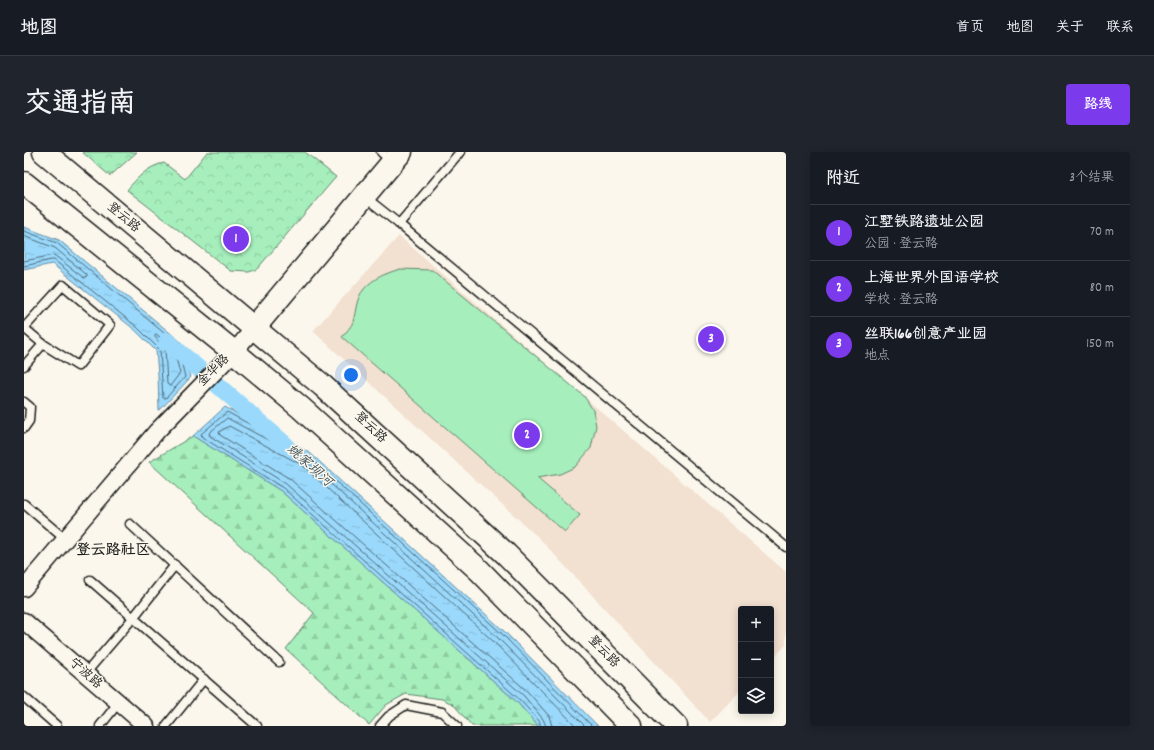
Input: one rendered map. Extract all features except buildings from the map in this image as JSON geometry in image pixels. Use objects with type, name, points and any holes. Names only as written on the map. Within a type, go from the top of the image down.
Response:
[{"type":"main road","name":"登云路","points":[[44,152],[324,386],[506,554],[676,726]]},
{"type":"main road","name":"金华路","points":[[254,328],[364,197],[392,155]]},
{"type":"main road","points":[[30,190],[234,352],[301,408],[479,570],[630,726]]},
{"type":"street","name":"金华路","points":[[25,585],[157,431],[201,384],[234,352],[254,328]]},
{"type":"street","name":"宁波路","points":[[24,621],[146,726]]},
{"type":"lane","points":[[399,224],[460,152]]},
{"type":"lane","points":[[364,197],[399,224],[786,546]]},
{"type":"lane","points":[[63,285],[110,325],[78,366],[44,344],[24,328],[63,285]]},
{"type":"lane","points":[[24,366],[44,344]]},
{"type":"lane","points":[[24,402],[30,407],[29,421],[24,428]]},
{"type":"lane","points":[[24,504],[65,539]]},
{"type":"lane","points":[[130,524],[279,662]]},
{"type":"lane","points":[[85,674],[133,618],[175,565]]},
{"type":"lane","points":[[90,580],[258,726]]},
{"type":"lane","points":[[166,726],[204,679]]},
{"type":"lane","points":[[24,697],[57,726]]},
{"type":"lane","points":[[100,726],[119,702]]},
{"type":"lane","points":[[380,726],[389,716],[406,705],[442,712],[457,726]]},
{"type":"shaded area","points":[[399,236],[786,572],[786,645],[774,657],[774,606],[738,606],[738,693],[710,722],[540,539],[313,331]]},
{"type":"green space","points":[[82,152],[137,152],[110,176]]},
{"type":"green space","points":[[207,152],[305,152],[336,177],[257,269],[249,272],[231,271],[127,190],[148,170],[164,163],[185,179]]},
{"type":"green space","points":[[400,269],[432,270],[584,396],[593,410],[596,426],[591,448],[575,467],[560,474],[537,478],[580,515],[565,532],[342,337],[353,322],[358,300],[364,289],[385,274]]},
{"type":"green space","points":[[193,436],[281,491],[518,703],[538,726],[472,726],[453,704],[442,699],[406,694],[386,705],[369,725],[286,649],[314,613],[149,462]]},
{"type":"water","points":[[24,227],[59,240],[181,342],[191,377],[159,411],[156,351],[135,330],[52,264],[24,270]]},
{"type":"water","points":[[225,407],[310,453],[505,632],[598,726],[538,726],[518,703],[281,491],[193,436]]},
{"type":"waterway","name":"姚家坝河","points":[[167,341],[286,445]]},
{"type":"place","name":"江墅铁路遗址公园","points":[[236,239]]},
{"type":"place","name":"丝联166创意产业园","points":[[711,339]]},
{"type":"place","name":"上海世界外国语学校","points":[[527,435]]},
{"type":"district","name":"登云路社区","points":[[113,551]]}]
